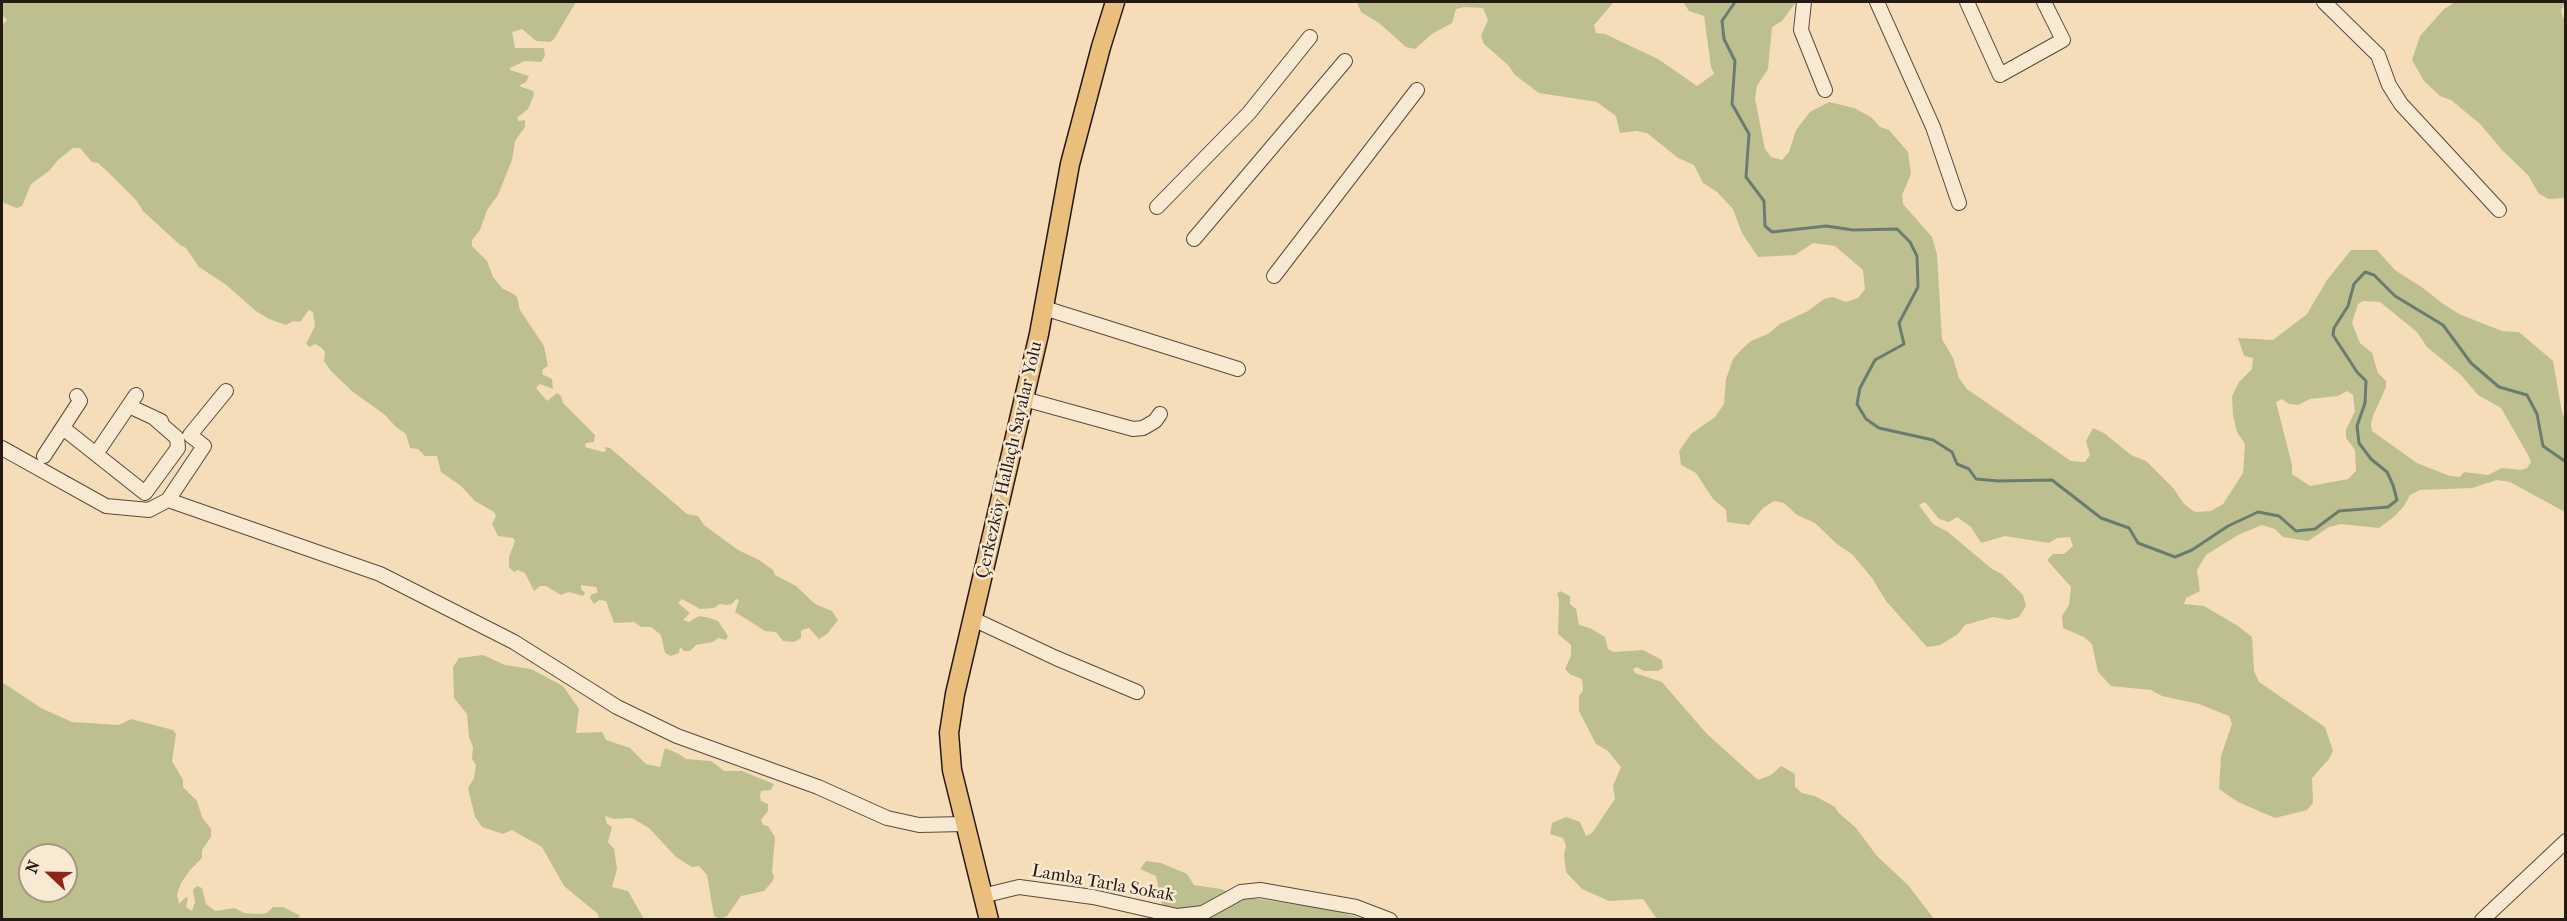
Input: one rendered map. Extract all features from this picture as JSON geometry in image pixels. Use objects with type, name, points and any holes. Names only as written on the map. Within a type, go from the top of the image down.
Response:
[{"type":"main road","name":"Çerkezköy Hallaçlı Sayalar Yolu","points":[[988,920],[952,770],[949,733],[1044,308],[1070,164],[1115,2]]},
{"type":"street","points":[[1804,2],[1802,30],[1826,90]]},
{"type":"street","points":[[1877,2],[1933,127],[1959,203]]},
{"type":"street","points":[[1967,2],[2000,75],[2063,40],[2044,2]]},
{"type":"street","points":[[2324,2],[2378,55],[2389,85],[2401,104],[2499,210]]},
{"type":"street","points":[[1157,207],[1249,113],[1310,37]]},
{"type":"street","points":[[1194,239],[1345,61]]},
{"type":"street","points":[[1274,276],[1417,90]]},
{"type":"street","points":[[1044,308],[1238,369]]},
{"type":"street","points":[[190,435],[226,391]]},
{"type":"street","points":[[44,456],[80,401],[77,396]]},
{"type":"street","points":[[1024,399],[1133,429],[1143,428],[1155,421],[1160,414]]},
{"type":"street","points":[[63,428],[145,493],[178,448],[177,438],[132,400],[96,454]]},
{"type":"street","points":[[2,448],[106,506],[149,510],[168,500],[204,446],[190,435],[153,417]]},
{"type":"street","points":[[168,500],[380,574],[514,642],[617,707],[677,736],[818,787],[887,818],[919,825],[964,824]]},
{"type":"street","points":[[973,619],[1056,658],[1137,692]]},
{"type":"street","points":[[2482,920],[2565,841]]},
{"type":"street","name":"Lamba Tarla Sokak","points":[[982,896],[1019,887],[1093,897],[1177,916],[1203,913],[1241,892],[1260,890],[1356,907],[1390,920]]},
{"type":"green space","points":[[3,2],[576,2],[550,42],[536,41],[522,29],[512,32],[515,48],[544,48],[545,56],[541,62],[525,61],[510,68],[510,70],[529,76],[526,82],[519,86],[533,91],[534,95],[528,109],[517,118],[519,121],[525,120],[525,127],[515,141],[512,160],[498,195],[487,210],[480,230],[472,240],[472,246],[487,261],[493,277],[503,289],[517,297],[520,310],[544,346],[548,366],[543,369],[542,374],[552,379],[553,389],[540,384],[536,388],[547,401],[557,393],[561,396],[563,403],[595,435],[594,442],[586,443],[585,447],[603,452],[606,451],[605,447],[610,448],[687,514],[698,516],[704,525],[738,550],[759,560],[773,570],[775,575],[796,586],[815,604],[832,611],[838,620],[827,634],[819,639],[809,628],[801,631],[801,638],[794,642],[783,641],[776,632],[765,631],[735,612],[739,600],[736,599],[732,604],[720,604],[714,608],[700,609],[682,599],[678,603],[690,613],[683,620],[689,622],[699,616],[710,618],[718,621],[728,636],[726,640],[718,638],[713,642],[696,645],[690,651],[684,651],[680,647],[679,653],[671,656],[665,653],[661,635],[651,627],[641,627],[634,622],[614,623],[606,601],[599,600],[594,604],[590,598],[598,592],[596,587],[581,585],[585,593],[583,596],[569,592],[561,595],[546,586],[540,586],[534,591],[525,573],[518,570],[514,572],[509,567],[509,557],[515,541],[513,538],[498,536],[492,524],[496,516],[494,512],[475,501],[461,486],[441,472],[437,456],[425,456],[418,449],[410,448],[406,434],[384,414],[353,392],[331,371],[324,361],[325,352],[322,348],[315,344],[310,347],[306,344],[315,326],[313,312],[309,310],[300,322],[293,321],[286,325],[256,311],[225,284],[199,267],[186,248],[143,211],[136,200],[110,174],[98,163],[92,162],[80,148],[73,148],[49,171],[31,184],[22,206],[17,208],[4,203],[2,199],[2,25],[7,20],[3,16]]},
{"type":"green space","points":[[1357,2],[1614,2],[1594,25],[1596,33],[1605,34],[1658,59],[1697,86],[1714,74],[1704,16],[1689,11],[1683,2],[1796,2],[1782,21],[1772,27],[1768,69],[1757,86],[1755,99],[1765,149],[1771,157],[1782,160],[1789,152],[1796,130],[1810,112],[1829,102],[1854,108],[1871,117],[1880,127],[1889,130],[1908,152],[1911,174],[1902,195],[1903,204],[1932,237],[1937,254],[1942,339],[1953,358],[1959,378],[1967,389],[2071,461],[2085,462],[2090,455],[2086,441],[2093,428],[2104,433],[2131,455],[2146,461],[2174,489],[2184,504],[2195,512],[2211,511],[2223,504],[2243,473],[2245,444],[2237,432],[2232,396],[2239,382],[2252,369],[2253,358],[2244,356],[2238,338],[2273,340],[2307,314],[2327,280],[2351,250],[2377,250],[2395,270],[2459,314],[2502,331],[2519,332],[2553,361],[2565,419],[2565,512],[2510,482],[2497,480],[2472,488],[2420,490],[2410,495],[2395,516],[2379,528],[2341,524],[2329,527],[2308,541],[2283,537],[2275,529],[2262,525],[2238,535],[2206,555],[2197,570],[2200,591],[2186,598],[2184,604],[2204,606],[2252,637],[2254,671],[2259,682],[2325,727],[2333,751],[2312,778],[2313,803],[2307,810],[2275,818],[2238,802],[2219,789],[2221,756],[2232,724],[2229,716],[2199,704],[2162,696],[2151,690],[2111,686],[2098,672],[2092,644],[2084,637],[2063,628],[2062,616],[2069,605],[2071,587],[2047,560],[2053,554],[2064,554],[2073,546],[2070,537],[2057,538],[2049,543],[2005,536],[1981,543],[1971,527],[1957,517],[1949,522],[1939,519],[1925,502],[1919,505],[1933,524],[1948,532],[1992,569],[2002,574],[2023,595],[2026,606],[2019,617],[2009,620],[1993,617],[1965,625],[1958,634],[1940,645],[1927,647],[1886,601],[1872,578],[1852,554],[1838,545],[1815,523],[1797,515],[1784,503],[1774,501],[1763,508],[1749,525],[1727,522],[1726,510],[1713,499],[1696,473],[1681,465],[1679,451],[1691,434],[1715,417],[1724,404],[1726,379],[1733,359],[1742,349],[1751,341],[1808,311],[1824,299],[1833,297],[1846,302],[1858,298],[1865,289],[1863,270],[1835,246],[1813,243],[1795,255],[1758,257],[1742,233],[1733,209],[1717,192],[1703,183],[1694,165],[1678,158],[1647,133],[1636,131],[1620,133],[1616,116],[1597,102],[1539,93],[1515,75],[1509,66],[1484,44],[1481,36],[1488,20],[1483,8],[1456,9],[1452,23],[1432,34],[1415,49],[1406,47],[1379,23],[1361,12]],"holes":[[[2363,301],[2380,302],[2417,332],[2427,347],[2461,375],[2478,395],[2501,408],[2528,455],[2531,462],[2527,468],[2521,470],[2502,468],[2488,475],[2464,472],[2460,477],[2450,476],[2417,463],[2372,431],[2373,416],[2386,387],[2386,381],[2378,373],[2372,353],[2360,343],[2352,323],[2358,304]],[[2347,391],[2353,395],[2355,411],[2346,430],[2346,438],[2355,450],[2356,471],[2348,479],[2310,486],[2292,474],[2292,465],[2276,402],[2282,399],[2289,404],[2298,405],[2310,399],[2338,396]]]},
{"type":"green space","points":[[2455,2],[2565,2],[2561,11],[2566,25],[2565,198],[2549,199],[2539,194],[2528,175],[2480,124],[2451,100],[2440,96],[2424,81],[2412,60],[2420,36],[2444,9]]},
{"type":"green space","points":[[1560,591],[1570,596],[1570,604],[1576,609],[1579,625],[1590,628],[1605,637],[1608,649],[1614,652],[1643,650],[1662,660],[1663,668],[1658,671],[1644,671],[1637,667],[1633,669],[1635,673],[1662,682],[1706,733],[1758,780],[1771,775],[1781,766],[1795,774],[1795,787],[1802,793],[1815,796],[1835,807],[1856,828],[1877,856],[1908,885],[1934,919],[1657,919],[1643,899],[1609,901],[1582,889],[1566,872],[1564,855],[1566,846],[1563,838],[1550,834],[1552,823],[1566,817],[1580,822],[1586,836],[1592,833],[1615,799],[1613,786],[1621,767],[1608,751],[1596,744],[1579,711],[1579,696],[1583,691],[1582,679],[1571,675],[1565,669],[1571,656],[1571,645],[1558,634],[1559,599],[1557,594]]},
{"type":"green space","points":[[483,655],[505,665],[531,669],[563,686],[579,709],[576,733],[602,732],[606,740],[630,748],[646,764],[660,767],[665,748],[686,759],[711,761],[724,771],[742,771],[774,784],[771,790],[761,791],[760,797],[761,801],[768,804],[768,811],[761,820],[775,837],[772,882],[764,891],[741,896],[727,916],[720,919],[714,916],[707,875],[699,866],[692,867],[676,857],[649,828],[632,818],[614,819],[605,816],[607,824],[612,827],[608,842],[614,849],[617,869],[612,887],[628,891],[644,919],[599,919],[598,914],[564,886],[542,847],[512,830],[503,834],[482,827],[475,817],[468,788],[474,778],[476,765],[472,759],[473,747],[469,737],[467,714],[454,698],[453,667],[459,658]]},
{"type":"green space","points":[[2,682],[41,708],[72,722],[119,725],[131,719],[173,730],[176,734],[172,761],[183,780],[183,787],[197,801],[202,817],[211,829],[211,837],[202,850],[202,858],[181,883],[177,894],[179,904],[186,897],[188,898],[186,907],[192,911],[195,902],[193,890],[197,886],[202,888],[206,904],[215,911],[235,908],[244,913],[260,914],[267,913],[273,907],[283,907],[299,915],[300,919],[2,919]]},
{"type":"green space","points":[[1146,861],[1161,863],[1187,874],[1194,885],[1221,889],[1237,896],[1328,909],[1364,919],[1196,919],[1168,909],[1162,904],[1156,876],[1140,869]]},
{"type":"waterway","points":[[1735,2],[1722,21],[1724,39],[1735,61],[1732,104],[1749,134],[1746,177],[1764,201],[1765,226],[1772,232],[1826,226],[1853,230],[1897,229],[1910,242],[1917,256],[1918,287],[1899,323],[1904,344],[1875,360],[1860,388],[1857,404],[1866,419],[1879,428],[1933,440],[1952,452],[1957,464],[1969,469],[1976,479],[2052,480],[2101,518],[2129,528],[2138,543],[2175,557],[2192,550],[2228,526],[2258,512],[2279,516],[2296,531],[2315,529],[2339,511],[2388,507],[2397,500],[2393,485],[2387,472],[2371,459],[2359,443],[2357,426],[2365,403],[2366,381],[2357,372],[2333,335],[2334,328],[2348,306],[2354,284],[2365,272],[2374,275],[2395,296],[2443,325],[2471,363],[2499,387],[2527,395],[2537,414],[2543,446],[2566,462]]}]
